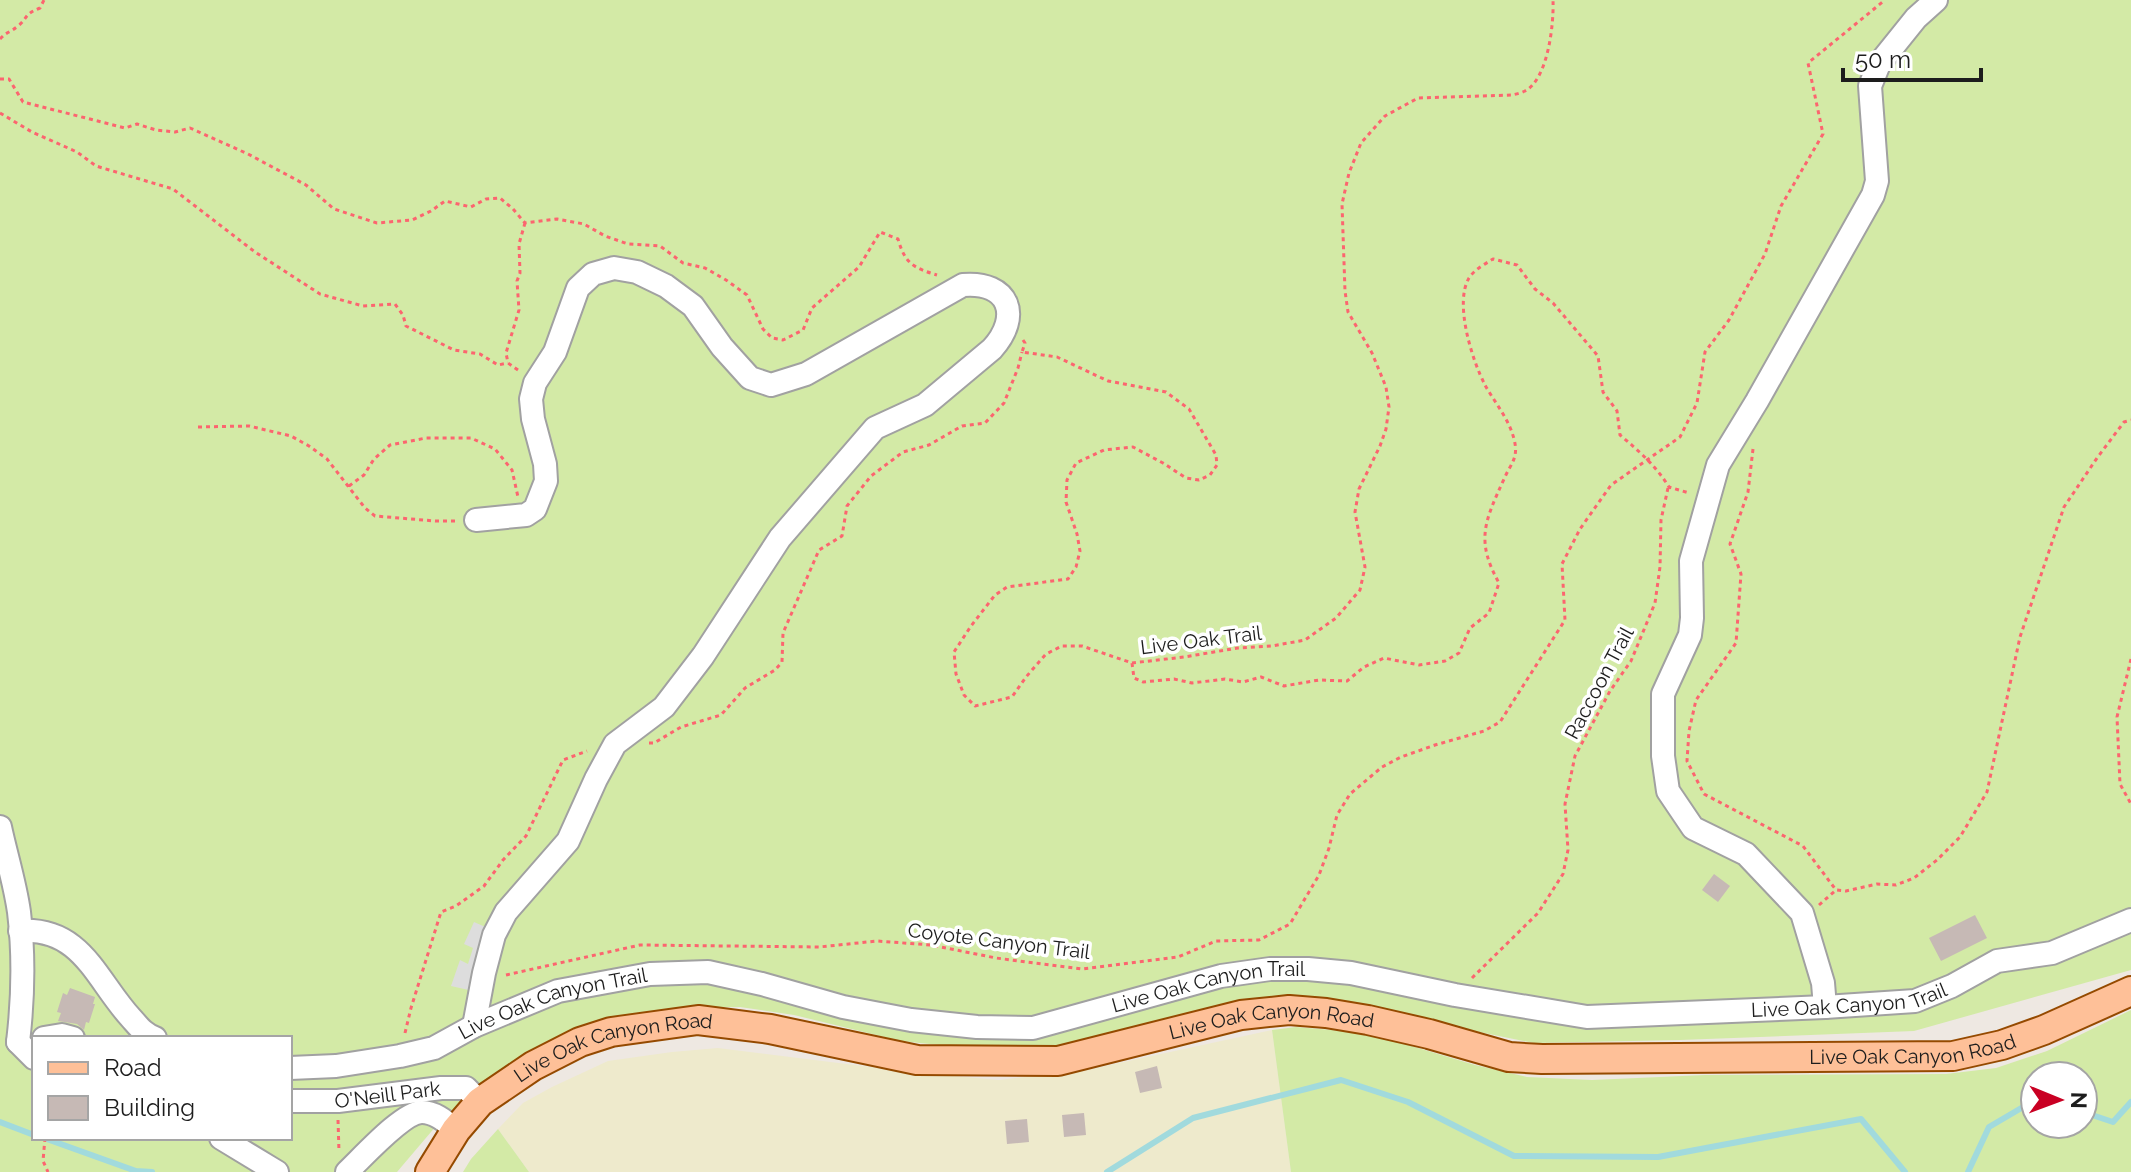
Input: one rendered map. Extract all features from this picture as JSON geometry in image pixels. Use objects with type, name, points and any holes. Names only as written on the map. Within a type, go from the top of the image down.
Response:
[{"type":"main road","name":"Live Oak Canyon Road","points":[[430,1172],[450,1138],[480,1102],[533,1066],[580,1042],[611,1032],[698,1020],[770,1029],[917,1060],[1058,1061],[1241,1015],[1289,1010],[1368,1020],[1509,1057],[1619,1060],[1953,1056],[2002,1045],[2044,1030],[2131,991]]},
{"type":"street","points":[[1825,1007],[1823,983],[1802,913],[1746,854],[1693,828],[1668,791],[1663,756],[1663,694],[1690,635],[1691,561],[1718,465],[1873,195],[1877,181],[1870,86],[1879,64],[1916,18],[1936,0]]},
{"type":"street","points":[[474,1026],[494,935],[506,912],[568,841],[615,744],[664,707],[703,656],[780,538],[875,428],[925,405],[992,349],[1006,331],[1009,320],[1002,295],[979,283],[963,285],[806,374],[771,385],[750,378],[722,347],[693,306],[666,286],[637,272],[614,268],[593,274],[578,288],[555,352],[535,383],[531,399],[546,481],[535,509],[526,515],[476,520]]},
{"type":"street","points":[[0,827],[8,903],[20,931],[24,1045]]},
{"type":"street","name":"Live Oak Canyon Trail","points":[[292,1068],[336,1066],[434,1048],[474,1026],[558,991],[650,974],[708,972],[843,1007],[911,1020],[977,1027],[1033,1028],[1221,976],[1270,969],[1351,973],[1455,995],[1587,1017],[1915,1001],[1952,986],[1997,961],[2052,953],[2131,920]]},
{"type":"street","points":[[20,931],[38,930],[67,941],[80,951],[122,1008],[150,1036]]},
{"type":"street","name":"O'Neill Park","points":[[292,1101],[338,1101],[441,1088],[466,1088],[480,1102]]},
{"type":"street","points":[[397,1094],[402,1121]]},
{"type":"street","name":"O'Neill Park","points":[[343,1166],[420,1111],[434,1114],[450,1138]]},
{"type":"street","points":[[224,1140],[277,1172]]},
{"type":"path","points":[[0,39],[19,25],[28,13],[40,8],[44,0]]},
{"type":"path","name":"Live Oak Trail","points":[[1009,320],[1025,343],[1022,352],[1057,357],[1108,381],[1166,392],[1189,409],[1216,455],[1217,465],[1210,475],[1199,480],[1186,478],[1133,447],[1104,450],[1076,463],[1067,480],[1066,502],[1080,551],[1076,567],[1068,579],[1007,587],[995,595],[954,652],[956,674],[964,695],[975,706],[1012,697],[1046,654],[1062,646],[1082,646],[1132,663],[1305,640],[1336,618],[1360,590],[1365,567],[1355,512],[1359,489],[1386,429],[1389,407],[1386,387],[1372,353],[1348,312],[1342,204],[1349,173],[1361,143],[1385,116],[1418,98],[1512,95],[1526,91],[1535,82],[1546,59],[1554,14],[1553,0]]},
{"type":"path","name":"Coyote Canyon Trail","points":[[484,973],[501,976],[640,945],[819,947],[877,941],[931,945],[996,958],[1082,969],[1178,957],[1216,941],[1259,940],[1290,924],[1319,875],[1337,815],[1350,794],[1382,767],[1401,757],[1484,731],[1500,722],[1565,620],[1562,564],[1580,529],[1611,485],[1680,437],[1697,403],[1705,352],[1729,320],[1765,254],[1781,206],[1823,134],[1808,63],[1885,0]]},
{"type":"path","points":[[0,79],[9,79],[23,102],[43,108],[125,128],[137,124],[175,132],[190,128],[306,185],[334,209],[377,223],[412,220],[445,201],[471,207],[486,199],[500,198],[525,223]]},
{"type":"path","points":[[0,113],[32,132],[77,152],[96,166],[173,189],[255,252],[320,294],[363,306],[395,304],[406,326],[421,335],[454,350],[480,354],[498,365],[508,363]]},
{"type":"path","points":[[525,223],[557,219],[584,224],[628,244],[660,246],[683,263],[705,268],[747,295],[763,329],[772,338],[783,340],[803,330],[812,308],[859,267],[880,232],[898,239],[902,252],[916,268],[938,275]]},
{"type":"path","points":[[525,223],[519,244],[519,310],[506,353],[508,363],[535,383]]},
{"type":"path","points":[[1132,663],[1134,678],[1143,682],[1174,679],[1192,683],[1225,679],[1243,682],[1261,677],[1284,686],[1319,680],[1347,681],[1364,667],[1384,658],[1419,665],[1445,661],[1459,653],[1470,628],[1489,613],[1499,583],[1488,565],[1483,546],[1485,527],[1506,475],[1515,461],[1515,441],[1507,420],[1484,382],[1462,316],[1467,281],[1475,271],[1493,259],[1517,265],[1535,289],[1553,303],[1598,356],[1603,392],[1617,411],[1620,435],[1649,459],[1669,487],[1707,499]]},
{"type":"path","points":[[1756,438],[1748,492],[1730,544],[1741,574],[1736,643],[1696,700],[1689,731],[1687,761],[1704,794],[1803,846],[1836,890],[1846,891],[1877,884],[1896,885],[1914,878],[1960,837],[1987,792],[2020,637],[2064,507],[2124,422],[2131,420]]},
{"type":"path","points":[[198,427],[249,426],[291,436],[327,459],[365,508],[375,516],[435,521],[476,520]]},
{"type":"path","points":[[349,486],[364,475],[374,459],[390,445],[426,438],[471,438],[495,449],[512,470],[526,515]]},
{"type":"path","name":"Raccoon Trail","points":[[1455,995],[1538,913],[1563,874],[1568,850],[1565,804],[1575,756],[1610,691],[1631,661],[1655,603],[1661,520],[1669,487]]},
{"type":"path","points":[[2131,659],[2117,717],[2120,784],[2131,804]]},
{"type":"path","points":[[338,1122],[343,1166]]},
{"type":"path","points":[[45,1140],[43,1161],[48,1172]]},
{"type":"shaded area","points":[[474,922],[490,929],[473,991],[451,986],[460,960],[468,964],[473,948],[464,944]]},
{"type":"shaded area","points":[[1272,1030],[1291,1172],[529,1172],[498,1129],[523,1103],[608,1061],[672,1052],[718,1048],[999,1080],[1096,1068]]},
{"type":"green space","points":[[0,0],[2131,0],[2131,970],[1914,1031],[1680,1040],[1534,1043],[1341,1004],[1069,1050],[968,1048],[901,1041],[794,1015],[740,1007],[677,1008],[613,1019],[506,1068],[442,1119],[397,1172],[0,1172]]},
{"type":"green space","points":[[2131,1010],[2131,1172],[1291,1172],[1272,1030],[1296,1027],[1344,1031],[1398,1042],[1527,1077],[1592,1080],[1705,1075],[1946,1074],[1996,1068],[2019,1060],[2019,1140],[2099,1140],[2099,1060],[2020,1060],[2047,1051]]},
{"type":"green space","points":[[498,1129],[529,1172],[463,1172],[471,1159]]},
{"type":"building","points":[[1714,874],[1730,886],[1718,902],[1702,890]]},
{"type":"building","points":[[1975,915],[1987,938],[1941,961],[1929,938]]},
{"type":"building","points":[[70,988],[95,997],[89,1023],[86,1022],[84,1030],[77,1024],[58,1021],[61,1013],[57,1012],[63,993],[67,995]]},
{"type":"building","points":[[1157,1066],[1162,1088],[1140,1093],[1135,1072]]},
{"type":"building","points":[[1084,1113],[1086,1135],[1064,1137],[1062,1115]]},
{"type":"building","points":[[1027,1119],[1029,1142],[1007,1144],[1005,1121]]},
{"type":"waterway","points":[[1107,1172],[1193,1118],[1341,1080],[1408,1102],[1514,1156],[1658,1157],[1861,1119],[1905,1172]]},
{"type":"waterway","points":[[2099,1117],[2113,1122],[2131,1102]]},
{"type":"waterway","points":[[1968,1172],[1989,1127],[2019,1109]]},
{"type":"waterway","points":[[0,1122],[32,1134]]},
{"type":"waterway","points":[[50,1140],[136,1171],[152,1172]]}]
